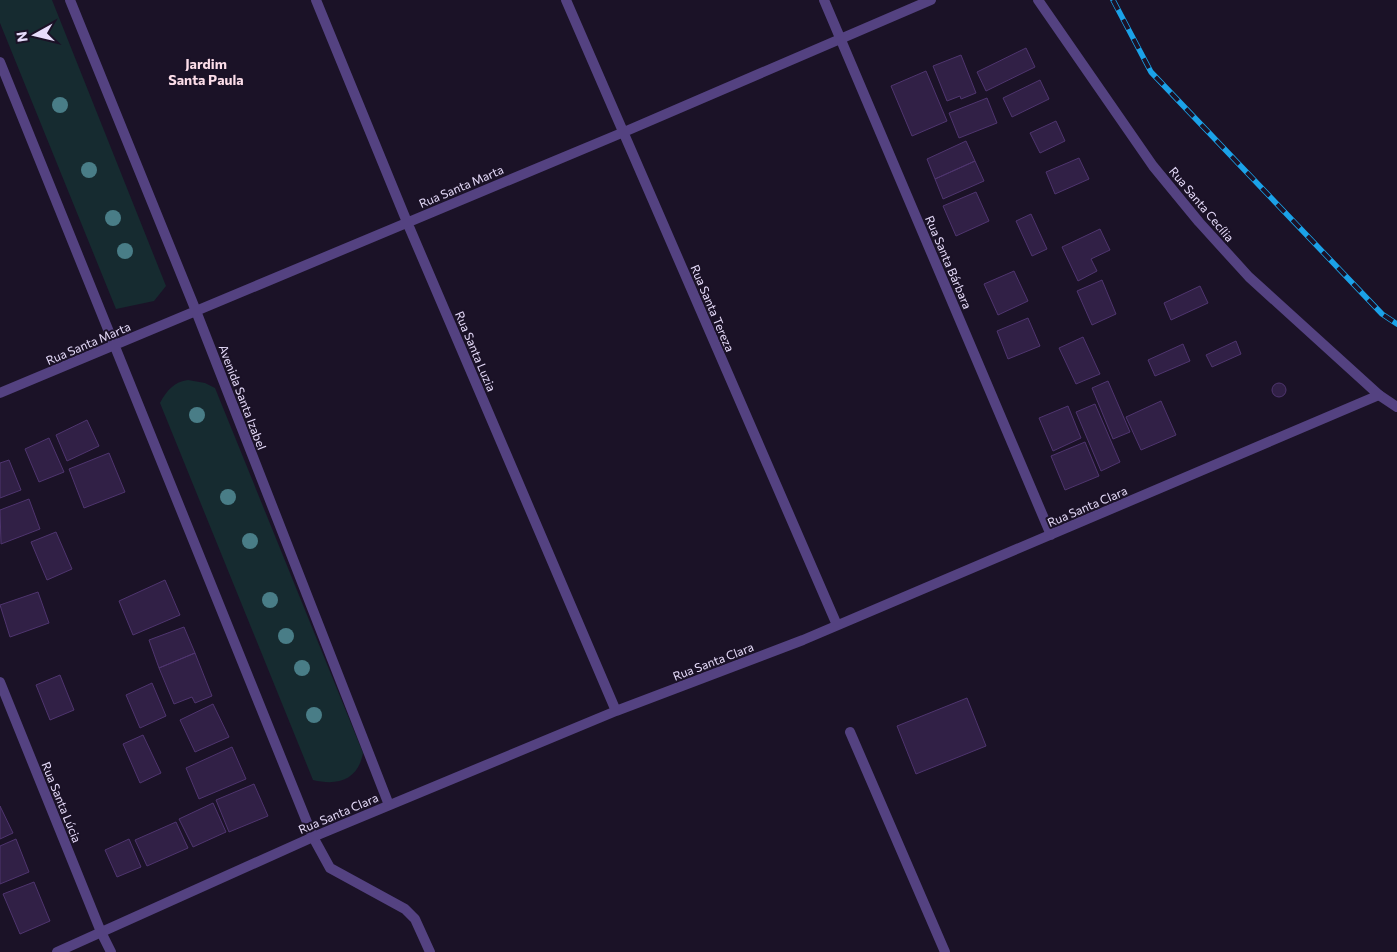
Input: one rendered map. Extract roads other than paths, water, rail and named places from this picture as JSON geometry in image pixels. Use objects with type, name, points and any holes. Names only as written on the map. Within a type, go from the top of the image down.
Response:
[{"type":"street","name":"Avenida Santa Izabel","points":[[70,0],[196,311],[389,805]]},
{"type":"street","name":"Rua Santa Luzia","points":[[316,0],[407,222],[616,711]]},
{"type":"street","name":"Rua Santa Tereza","points":[[566,0],[838,625]]},
{"type":"street","name":"Rua Santa Bárbara","points":[[824,0],[1051,535]]},
{"type":"street","name":"Rua Santa Marta","points":[[0,393],[624,132],[931,0]]},
{"type":"street","name":"Rua Santa Cecília","points":[[1038,0],[1153,166],[1199,222],[1249,278],[1380,395],[1397,407]]},
{"type":"street","points":[[0,62],[313,837],[330,868],[405,910],[415,919],[430,952]]},
{"type":"street","name":"Rua Santa Clara","points":[[57,952],[313,837],[389,805],[616,711],[838,625],[1380,395]]},
{"type":"street","name":"Rua Santa Lúcia","points":[[0,682],[101,932],[111,952]]},
{"type":"street","points":[[850,732],[946,952]]},
{"type":"railway","points":[[1113,0],[1151,72],[1382,314],[1397,324]]},
{"type":"district","name":"Jardim Santa Paula","points":[[206,72]]}]
